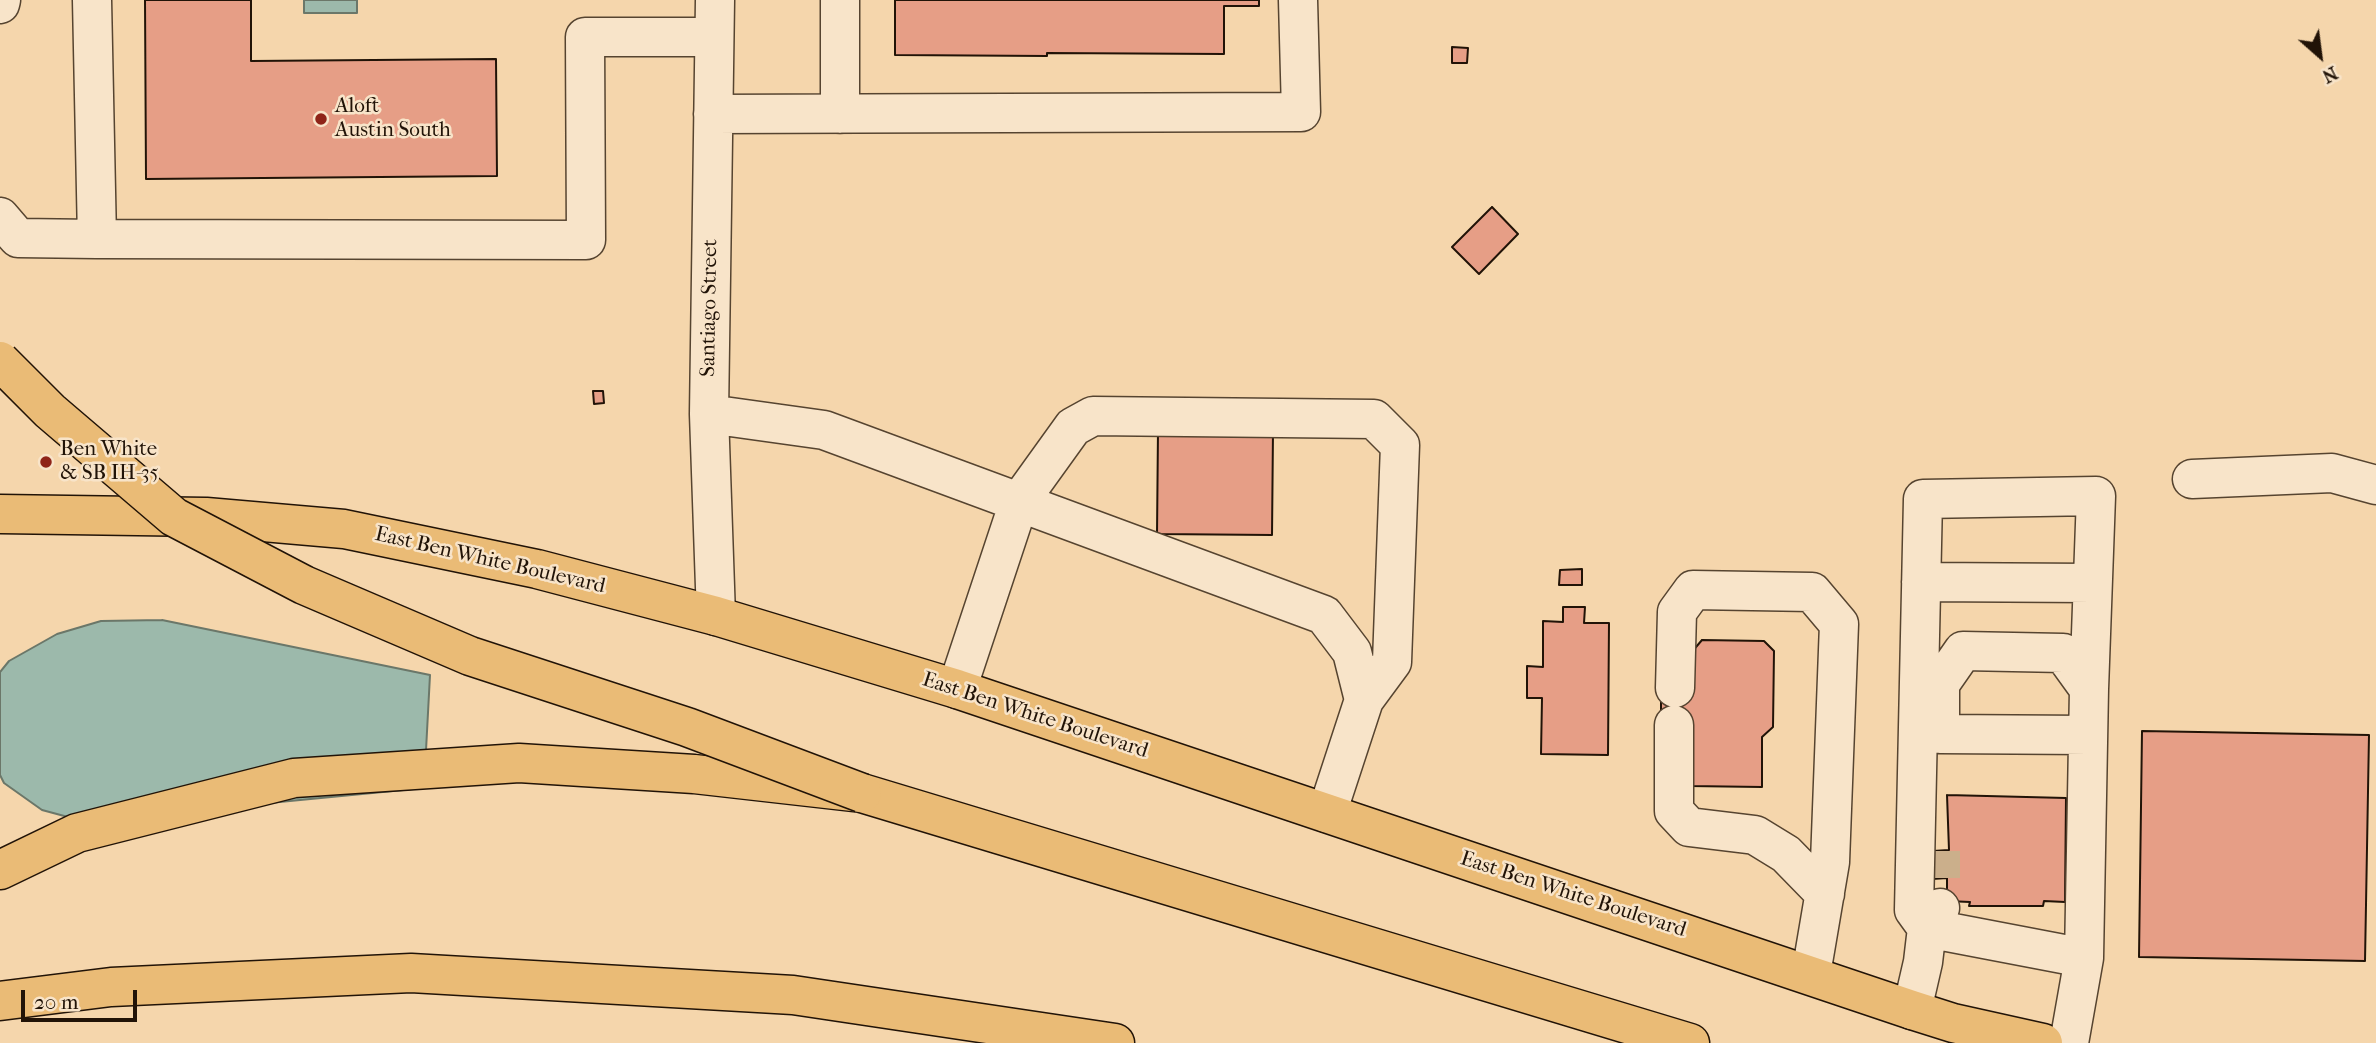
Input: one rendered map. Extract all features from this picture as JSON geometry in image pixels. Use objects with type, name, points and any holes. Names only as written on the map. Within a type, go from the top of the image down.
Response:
[{"type":"main road","points":[[0,361],[50,411],[174,517],[304,585],[471,656],[687,727],[862,793],[1690,1043]]},
{"type":"main road","name":"East Ben White Boulevard","points":[[0,514],[206,517],[344,529],[537,569],[716,616],[957,689],[1912,1010],[1953,1023],[2043,1043]]},
{"type":"main road","points":[[0,543],[77,514]]},
{"type":"main road","points":[[0,870],[77,833],[294,778],[519,763],[694,774],[862,793]]},
{"type":"main road","points":[[0,1001],[111,987],[411,973],[793,995],[1115,1043]]},
{"type":"street","points":[[92,0],[97,239]]},
{"type":"street","name":"Santiago Street","points":[[715,0],[709,414],[716,616]]},
{"type":"street","points":[[840,0],[840,114]]},
{"type":"street","points":[[713,114],[1301,111],[1298,0]]},
{"type":"street","points":[[0,217],[18,238],[586,240],[585,37],[714,37]]},
{"type":"street","points":[[709,414],[824,430],[1324,615],[1352,652],[1364,700]]},
{"type":"street","points":[[957,689],[1018,502],[1073,427],[1093,416],[1374,419],[1400,445],[1392,662],[1364,700],[1327,813]]},
{"type":"street","points":[[2192,479],[2332,473],[2376,485]]},
{"type":"street","points":[[2069,1043],[2084,958],[2096,496],[1923,499],[1914,910],[1927,928],[2084,958]]},
{"type":"street","points":[[1921,582],[2092,583]]},
{"type":"street","points":[[1675,688],[1677,612],[1693,590],[1812,593],[1839,624],[1830,862],[1811,974]]},
{"type":"street","points":[[1912,1010],[1923,962],[1927,928],[1940,911],[1940,684],[1963,651],[2063,653],[2089,690]]},
{"type":"street","points":[[1674,725],[1674,811],[1689,827],[1755,835],[1786,854],[1825,894]]},
{"type":"street","points":[[1940,734],[2088,736]]},
{"type":"shaded area","points":[[304,0],[357,0],[357,13],[304,13]]},
{"type":"shaded area","points":[[162,620],[430,675],[424,788],[259,804],[120,831],[42,810],[4,783],[0,775],[0,672],[9,661],[57,634],[101,621]]},
{"type":"building","name":"Aloft Austin South","points":[[145,0],[251,0],[251,61],[496,59],[497,176],[146,179]]},
{"type":"building","points":[[895,0],[1259,0],[1259,6],[1224,6],[1224,54],[895,55]]},
{"type":"building","points":[[1452,47],[1468,48],[1467,63],[1452,63]]},
{"type":"building","points":[[1492,207],[1518,234],[1479,274],[1452,247]]},
{"type":"building","points":[[593,391],[603,391],[604,403],[594,404]]},
{"type":"building","points":[[1158,430],[1273,431],[1272,535],[1157,534]]},
{"type":"building","points":[[1582,569],[1582,585],[1559,585],[1560,570]]},
{"type":"building","points":[[1563,607],[1585,607],[1584,623],[1609,623],[1608,755],[1541,754],[1542,698],[1527,698],[1527,666],[1543,667],[1543,621],[1563,622]]},
{"type":"building","points":[[1702,640],[1764,641],[1774,651],[1773,727],[1762,737],[1762,787],[1689,786],[1661,725],[1661,688]]},
{"type":"building","points":[[2142,731],[2369,735],[2365,961],[2139,957]]},
{"type":"building","points":[[1947,795],[2066,798],[2065,902],[2044,901],[2043,906],[1969,906],[1970,902],[1947,901],[1947,878],[1932,879],[1933,851],[1949,850]]},
{"type":"tunnel","points":[[1941,851],[1941,878]]},
{"type":"place","name":"Aloft Austin South","points":[[321,119]]},
{"type":"place","name":"Ben White & SB IH-35","points":[[46,462]]}]
